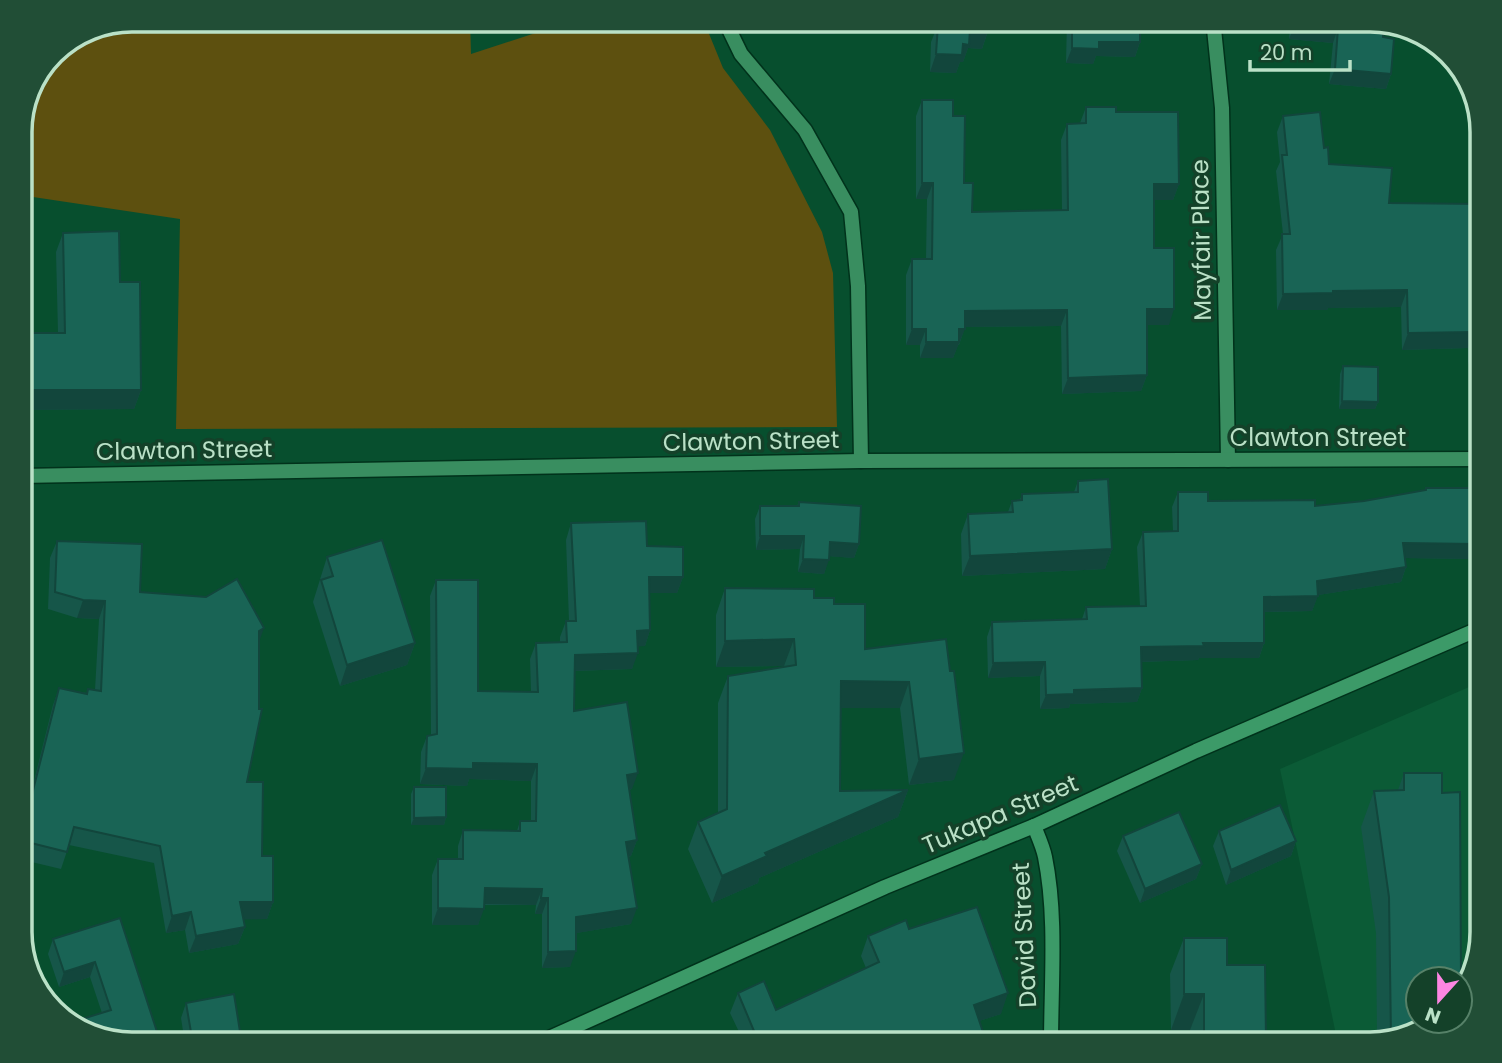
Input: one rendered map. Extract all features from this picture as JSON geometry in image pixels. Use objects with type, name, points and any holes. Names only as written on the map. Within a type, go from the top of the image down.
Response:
[{"type":"main road","name":"Tukapa Street","points":[[563,1032],[885,887],[1034,827],[1196,751],[1470,633]]},
{"type":"main road","name":"David Street","points":[[1034,827],[1045,856],[1049,889],[1052,932],[1051,1032]]},
{"type":"street","points":[[730,32],[741,54],[805,130],[851,212],[858,286],[861,461]]},
{"type":"street","name":"Mayfair Place","points":[[1214,32],[1222,108],[1228,460]]},
{"type":"street","name":"Clawton Street","points":[[32,476],[861,461],[1470,459]]},
{"type":"shaded area","points":[[470,32],[471,54],[538,32],[708,32],[723,68],[770,130],[822,232],[833,273],[837,427],[176,429],[180,219],[33,197],[32,125],[42,87],[66,56],[93,39],[112,33]]},
{"type":"shaded area","points":[[1470,687],[1470,945],[1465,964],[1404,965],[1404,1026],[1371,1032],[1335,1032],[1280,769]]},
{"type":"building","points":[[937,32],[970,32],[969,45],[963,44],[962,55],[936,54]]},
{"type":"building","points":[[1072,32],[1140,32],[1140,42],[1099,42],[1099,49],[1072,48]]},
{"type":"building","points":[[1338,32],[1383,32],[1383,37],[1394,39],[1391,74],[1335,69]]},
{"type":"building","points":[[922,100],[953,100],[953,116],[965,116],[964,183],[973,183],[972,212],[1068,210],[1067,124],[1086,123],[1086,107],[1116,107],[1116,112],[1178,112],[1179,184],[1154,184],[1154,248],[1174,248],[1174,309],[1147,309],[1147,375],[1068,378],[1067,310],[965,311],[965,329],[959,329],[959,342],[926,342],[926,329],[912,329],[912,259],[932,259],[933,183],[922,183]]},
{"type":"building","points":[[1320,112],[1324,148],[1328,147],[1329,164],[1392,168],[1389,203],[1470,204],[1470,332],[1408,333],[1407,290],[1283,294],[1282,234],[1290,234],[1282,155],[1287,155],[1283,116]]},
{"type":"building","points":[[119,231],[120,282],[140,282],[141,390],[32,390],[32,333],[65,333],[63,233]]},
{"type":"building","points":[[1343,366],[1378,367],[1378,402],[1342,401]]},
{"type":"building","points":[[1108,479],[1112,549],[970,556],[968,514],[1013,512],[1012,501],[1022,500],[1022,494],[1078,492],[1078,481]]},
{"type":"building","points":[[1470,488],[1470,544],[1403,543],[1406,567],[1317,581],[1318,596],[1264,597],[1264,643],[1141,647],[1142,688],[1074,690],[1074,694],[1046,695],[1045,662],[993,663],[992,622],[1087,619],[1086,607],[1146,606],[1143,532],[1178,531],[1178,492],[1208,492],[1208,501],[1315,500],[1315,506],[1426,490]]},
{"type":"building","points":[[799,502],[861,506],[859,544],[830,542],[829,560],[803,559],[804,536],[760,536],[760,506],[799,506]]},
{"type":"building","points":[[646,521],[647,546],[683,547],[683,577],[649,577],[650,630],[637,631],[638,653],[575,655],[574,711],[627,702],[638,773],[627,775],[637,840],[626,842],[637,908],[576,917],[576,951],[548,952],[548,898],[541,898],[542,889],[485,888],[484,909],[438,908],[438,859],[463,859],[463,830],[520,831],[520,821],[536,821],[537,764],[473,763],[473,769],[426,768],[427,736],[437,734],[436,580],[478,580],[478,691],[538,692],[536,643],[567,642],[566,621],[576,621],[571,523]]},
{"type":"building","points":[[382,540],[415,643],[347,665],[321,580],[333,576],[327,557]]},
{"type":"building","points":[[57,541],[142,544],[140,592],[206,597],[237,579],[264,628],[259,631],[259,709],[262,709],[247,782],[263,782],[262,856],[273,856],[273,902],[240,902],[245,927],[196,936],[191,912],[172,916],[160,846],[74,827],[67,852],[32,843],[32,794],[59,688],[87,694],[88,689],[101,691],[105,601],[83,600],[55,592]]},
{"type":"building","points":[[725,588],[814,589],[814,598],[834,598],[834,604],[865,604],[865,649],[946,639],[950,671],[954,671],[964,753],[919,759],[909,682],[841,681],[840,791],[908,790],[765,853],[767,856],[722,876],[698,822],[727,809],[728,676],[796,665],[794,639],[725,641]]},
{"type":"building","points":[[1404,773],[1442,773],[1442,793],[1460,792],[1461,965],[1404,965],[1404,1026],[1391,1030],[1389,897],[1374,791],[1404,790]]},
{"type":"building","points":[[414,787],[446,787],[446,817],[414,818]]},
{"type":"building","points":[[1280,805],[1296,841],[1231,870],[1219,831]]},
{"type":"building","points":[[1179,812],[1202,864],[1145,889],[1123,836]]},
{"type":"building","points":[[977,907],[1008,993],[974,1005],[983,1032],[752,1032],[754,1031],[738,993],[764,981],[776,1010],[879,962],[868,936],[906,920],[909,929]]},
{"type":"building","points":[[120,918],[157,1032],[118,1031],[83,1019],[111,1010],[95,962],[64,972],[53,939]]},
{"type":"building","points":[[1184,938],[1227,938],[1227,965],[1265,965],[1266,1032],[1204,1032],[1204,994],[1184,994]]},
{"type":"building","points":[[234,994],[240,1032],[191,1032],[186,1003]]}]
